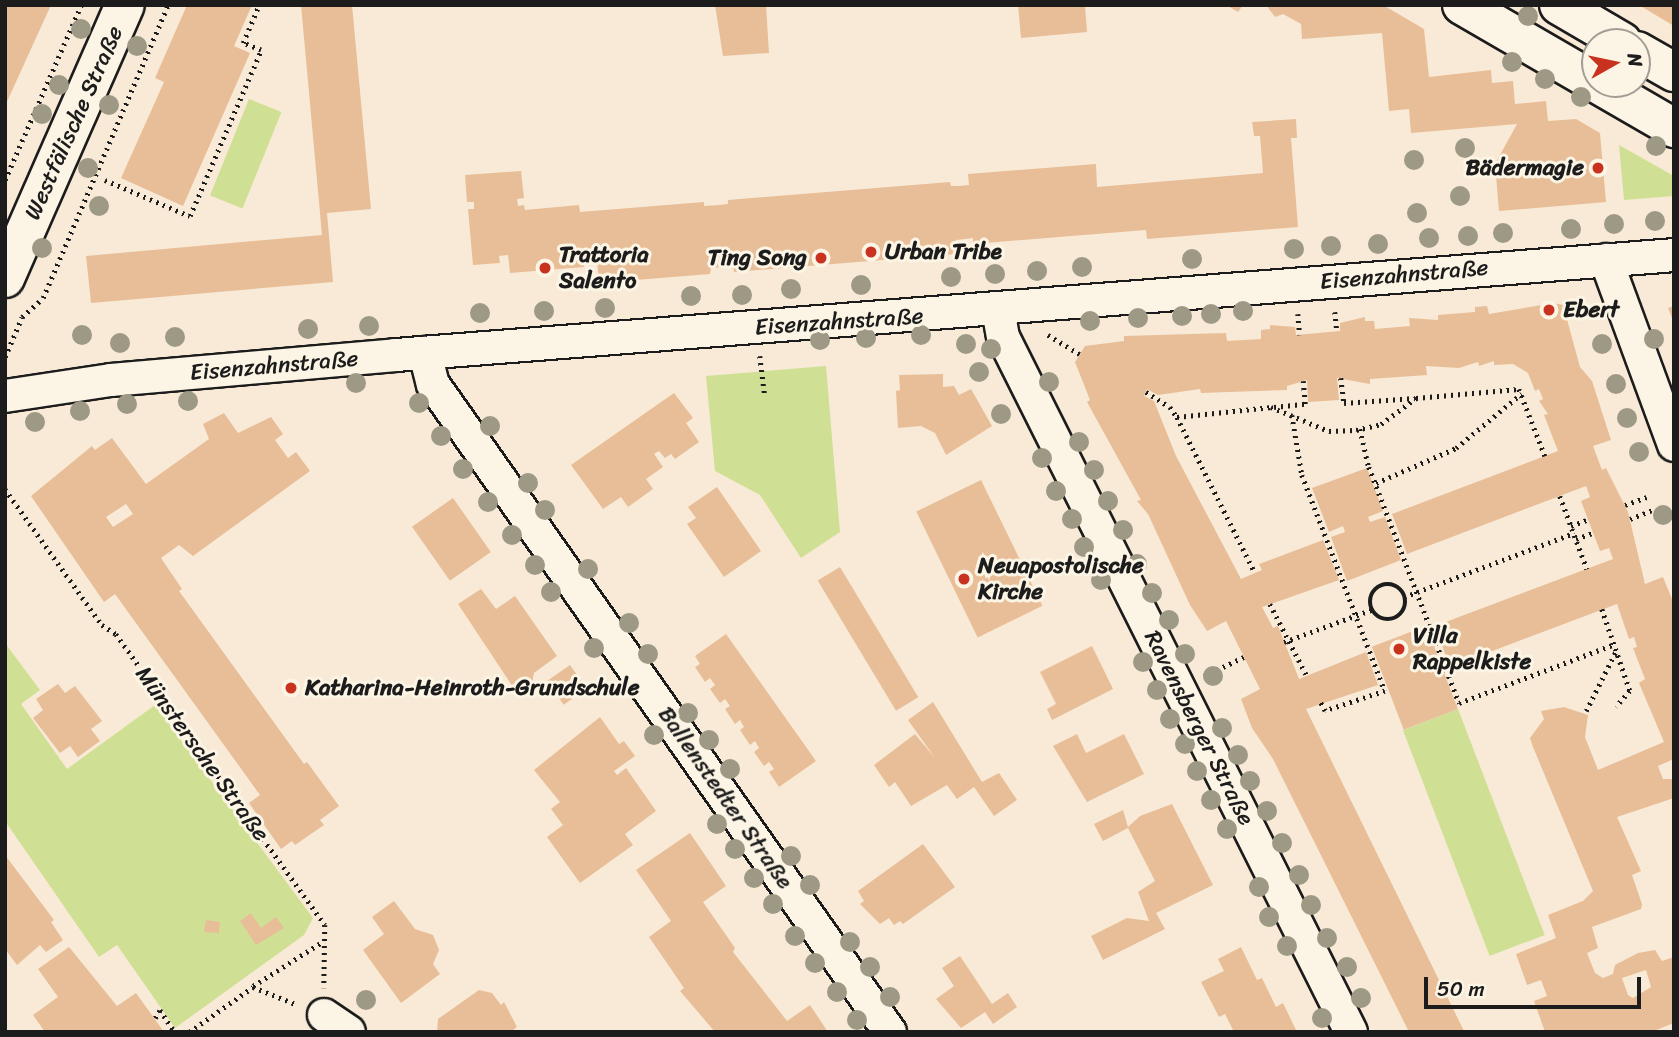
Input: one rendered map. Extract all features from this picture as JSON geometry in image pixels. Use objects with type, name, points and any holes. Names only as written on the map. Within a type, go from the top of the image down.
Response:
[{"type":"street","name":"Westfälische Straße","points":[[5,278],[125,5]]},
{"type":"street","points":[[1559,5],[1598,28]]},
{"type":"street","points":[[1476,9],[1581,74]]},
{"type":"street","points":[[1651,59],[1674,72]]},
{"type":"street","points":[[1622,98],[1674,128]]},
{"type":"street","name":"Eisenzahnstraße","points":[[5,396],[111,380],[425,353],[1674,255]]},
{"type":"street","points":[[1606,260],[1674,445]]},
{"type":"street","name":"Ravensberger Straße","points":[[998,309],[1003,337],[1351,1032]]},
{"type":"street","name":"Ballenstedter Straße","points":[[425,353],[433,384],[890,1032]]},
{"type":"path","points":[[5,180],[81,5]]},
{"type":"path","points":[[5,358],[22,317],[43,298],[168,5]]},
{"type":"path","points":[[105,180],[190,216],[261,50],[243,43],[259,5]]},
{"type":"path","points":[[1335,310],[1337,332]]},
{"type":"path","points":[[1298,313],[1300,335]]},
{"type":"path","points":[[758,328],[765,397]]},
{"type":"path","points":[[1044,333],[1080,354]]},
{"type":"path","points":[[1342,378],[1344,403],[1519,389],[1545,456]]},
{"type":"path","points":[[1177,417],[1305,404],[1303,381]]},
{"type":"path","points":[[1146,392],[1170,407],[1177,417],[1255,573]]},
{"type":"path","points":[[1376,482],[1455,449],[1521,394]]},
{"type":"path","points":[[1271,407],[1329,431],[1360,429],[1381,424],[1416,398]]},
{"type":"path","points":[[1292,415],[1302,475],[1385,691],[1325,711],[1320,702]]},
{"type":"path","points":[[1360,429],[1376,482],[1459,703],[1615,644]]},
{"type":"path","name":"Münstersche Straße","points":[[5,489],[102,625],[116,634],[324,925],[324,941],[337,1023]]},
{"type":"path","points":[[1560,496],[1587,569]]},
{"type":"path","points":[[1625,505],[1647,497]]},
{"type":"path","points":[[1630,519],[1652,510]]},
{"type":"path","points":[[1571,526],[1589,519]]},
{"type":"path","points":[[1576,539],[1594,532]]},
{"type":"path","points":[[1404,597],[1574,533]]},
{"type":"path","points":[[1287,641],[1371,610],[1391,620],[1404,611],[1404,597],[1398,588],[1381,586],[1371,595],[1371,610]]},
{"type":"path","points":[[1270,604],[1307,676]]},
{"type":"path","points":[[1602,609],[1630,691],[1616,707]]},
{"type":"path","points":[[1586,711],[1617,650]]},
{"type":"path","points":[[1180,688],[1244,657]]},
{"type":"path","points":[[189,1032],[324,941]]},
{"type":"path","points":[[253,987],[337,1023]]},
{"type":"path","points":[[155,1018],[160,1010],[175,1032]]},
{"type":"green space","points":[[249,99],[281,112],[242,209],[210,195]]},
{"type":"green space","points":[[1619,145],[1674,176],[1674,196],[1624,200]]},
{"type":"green space","points":[[826,366],[840,532],[801,558],[760,495],[715,471],[706,376]]},
{"type":"green space","points":[[5,643],[40,690],[21,704],[67,769],[155,705],[313,918],[304,935],[175,1028],[117,945],[99,957],[5,821]]},
{"type":"green space","points":[[1458,709],[1545,935],[1490,956],[1403,730]]},
{"type":"building","points":[[5,5],[51,5],[5,106]]},
{"type":"building","points":[[187,5],[252,5],[234,46],[250,53],[183,206],[121,178],[164,82],[155,78]]},
{"type":"building","points":[[301,5],[352,5],[371,209],[327,213],[333,282],[91,303],[86,256],[322,235]]},
{"type":"building","points":[[715,5],[766,5],[769,53],[723,56]]},
{"type":"building","points":[[1018,5],[1085,5],[1087,32],[1021,38]]},
{"type":"building","points":[[1226,5],[1243,5],[1238,12]]},
{"type":"building","points":[[1266,5],[1383,5],[1424,29],[1429,77],[1491,70],[1492,83],[1513,81],[1515,104],[1546,101],[1548,121],[1576,119],[1600,133],[1606,202],[1499,211],[1495,164],[1517,124],[1411,133],[1409,109],[1389,111],[1382,33],[1302,39],[1301,24],[1283,14],[1275,17]]},
{"type":"building","points":[[1639,5],[1674,5],[1674,26]]},
{"type":"building","points":[[1296,119],[1297,138],[1291,138],[1298,227],[1147,239],[1146,230],[973,244],[973,238],[956,240],[956,254],[734,272],[733,266],[711,268],[710,274],[599,283],[597,259],[584,260],[584,267],[510,273],[508,255],[499,256],[500,263],[473,265],[468,209],[474,209],[474,202],[467,202],[465,175],[521,171],[524,198],[517,199],[518,206],[524,205],[525,210],[579,205],[580,212],[704,202],[704,206],[719,205],[728,204],[728,200],[950,182],[951,186],[959,186],[969,185],[968,174],[1096,164],[1097,187],[1263,173],[1260,136],[1254,136],[1252,122]]},
{"type":"building","points":[[1554,303],[1563,305],[1580,367],[1592,381],[1611,440],[1593,446],[1602,470],[1606,468],[1628,512],[1645,584],[1663,577],[1674,604],[1674,759],[1658,766],[1663,779],[1674,779],[1674,798],[1617,817],[1641,871],[1632,875],[1642,904],[1641,909],[1592,927],[1598,948],[1587,953],[1595,973],[1603,978],[1613,974],[1615,965],[1638,953],[1655,950],[1662,961],[1674,957],[1674,1023],[1651,1032],[1545,1032],[1534,1001],[1547,996],[1541,980],[1527,985],[1516,954],[1556,938],[1548,915],[1583,901],[1593,891],[1530,738],[1544,719],[1541,711],[1564,707],[1588,715],[1585,737],[1598,770],[1664,742],[1639,683],[1645,679],[1633,648],[1637,647],[1634,637],[1629,639],[1617,604],[1450,667],[1435,626],[1613,559],[1609,548],[1600,551],[1581,501],[1590,497],[1586,486],[1407,554],[1392,514],[1558,451],[1544,415],[1548,414],[1539,401],[1543,399],[1539,389],[1535,391],[1528,373],[1513,364],[1494,365],[1494,361],[1479,366],[1478,362],[1459,368],[1426,366],[1427,375],[1370,379],[1370,384],[1337,378],[1339,400],[1308,402],[1307,380],[1287,386],[1287,390],[1201,393],[1200,389],[1158,395],[1147,389],[1144,396],[1154,401],[1176,456],[1241,579],[1262,570],[1259,564],[1323,540],[1339,580],[1262,607],[1273,628],[1278,626],[1299,679],[1366,652],[1378,685],[1306,709],[1464,1031],[1409,1032],[1273,759],[1252,728],[1241,699],[1260,689],[1226,621],[1207,631],[1190,605],[1148,514],[1137,501],[1141,500],[1087,402],[1090,400],[1075,362],[1085,346],[1124,341],[1124,336],[1226,333],[1227,341],[1261,339],[1261,330],[1270,329],[1270,325],[1295,327],[1296,335],[1340,331],[1340,323],[1365,317],[1365,321],[1374,321],[1375,329],[1410,326],[1409,318],[1438,320],[1438,315],[1475,312],[1475,307],[1487,306],[1489,314]],"holes":[[[1646,970],[1651,987],[1633,998],[1628,995],[1622,978]]]},
{"type":"building","points":[[1674,306],[1674,323],[1668,308]]},
{"type":"building","points":[[943,374],[943,387],[954,386],[959,395],[971,389],[992,426],[946,455],[935,433],[921,426],[898,428],[896,391],[900,390],[899,375]]},
{"type":"building","points":[[674,393],[693,418],[686,423],[699,442],[675,459],[671,454],[665,458],[659,451],[654,454],[663,467],[646,479],[653,489],[628,507],[621,497],[603,509],[571,465]]},
{"type":"building","points":[[224,413],[238,433],[271,417],[283,434],[275,440],[288,458],[296,452],[310,471],[193,556],[179,545],[161,558],[182,589],[179,591],[304,764],[307,762],[339,806],[320,820],[324,825],[295,845],[292,841],[281,849],[249,803],[260,795],[115,594],[104,602],[31,496],[92,446],[95,450],[112,438],[146,484],[209,439],[203,424]],"holes":[[[126,504],[133,514],[113,527],[106,517]]]},
{"type":"building","points":[[1367,468],[1383,511],[1368,517],[1370,522],[1385,517],[1401,560],[1347,581],[1331,537],[1345,532],[1343,526],[1329,532],[1312,488]]},
{"type":"building","points":[[981,480],[1042,606],[978,637],[916,512]]},
{"type":"building","points":[[717,487],[761,551],[724,577],[687,524],[696,518],[688,507]]},
{"type":"building","points":[[453,498],[491,552],[450,581],[412,527]]},
{"type":"building","points":[[840,567],[918,697],[896,711],[818,580]]},
{"type":"building","points":[[481,589],[496,609],[515,596],[557,656],[534,673],[532,684],[513,687],[458,604]]},
{"type":"building","points":[[1426,626],[1458,709],[1404,730],[1372,647]]},
{"type":"building","points":[[726,634],[816,761],[779,787],[769,772],[774,769],[769,762],[764,766],[754,752],[759,748],[755,741],[750,745],[740,730],[744,727],[740,720],[735,724],[725,709],[730,706],[725,699],[720,703],[710,689],[715,685],[710,678],[705,682],[695,667],[700,664],[695,656]]},
{"type":"building","points":[[1092,646],[1113,689],[1052,720],[1047,709],[1056,704],[1040,672]]},
{"type":"building","points":[[570,665],[587,689],[564,705],[547,681]]},
{"type":"building","points":[[58,684],[65,693],[75,686],[102,721],[91,729],[100,741],[78,757],[70,746],[60,753],[33,718],[43,710],[36,699]]},
{"type":"building","points":[[933,702],[982,782],[999,773],[1017,800],[994,816],[974,787],[957,799],[947,785],[911,806],[895,782],[889,787],[874,765],[915,734],[935,758],[908,720]]},
{"type":"building","points":[[600,717],[619,744],[624,741],[635,756],[614,771],[617,775],[626,768],[656,811],[625,834],[633,845],[580,883],[547,837],[563,825],[551,809],[560,802],[534,770]]},
{"type":"building","points":[[1077,734],[1086,753],[1124,734],[1144,774],[1087,802],[1053,746]]},
{"type":"building","points":[[1172,804],[1213,885],[1156,913],[1165,929],[1103,960],[1091,936],[1127,918],[1149,921],[1138,892],[1155,881],[1128,828],[1103,841],[1094,824],[1123,810],[1128,827],[1140,816]]},
{"type":"building","points":[[690,833],[726,886],[703,902],[735,948],[733,952],[787,1021],[810,1005],[828,1032],[715,1032],[680,991],[684,988],[649,937],[671,921],[636,870]]},
{"type":"building","points":[[923,844],[955,887],[903,924],[900,921],[894,925],[889,918],[880,924],[860,904],[864,901],[858,891]]},
{"type":"building","points":[[5,855],[54,920],[51,922],[63,940],[46,952],[40,945],[17,965],[5,949]]},
{"type":"building","points":[[394,901],[415,929],[433,935],[439,950],[433,964],[440,974],[401,1003],[363,950],[384,934],[372,917]]},
{"type":"building","points":[[251,913],[261,928],[276,917],[284,928],[256,945],[240,921]]},
{"type":"building","points":[[206,920],[220,922],[219,933],[204,932]]},
{"type":"building","points":[[69,947],[117,1006],[136,993],[164,1032],[45,1032],[33,1015],[58,997],[38,969]]},
{"type":"building","points":[[1241,947],[1257,980],[1262,978],[1276,1007],[1283,1003],[1297,1032],[1234,1032],[1225,1014],[1219,1017],[1201,982],[1224,971],[1218,959]]},
{"type":"building","points":[[960,956],[992,1004],[1008,993],[1017,1007],[993,1024],[985,1012],[961,1028],[936,999],[954,986],[942,968]]},
{"type":"building","points":[[479,990],[492,993],[501,1005],[504,1002],[517,1027],[510,1032],[437,1032],[438,1019]]},
{"type":"place","name":"Bädermagie","points":[[1598,168]]},
{"type":"place","name":"Urban Tribe","points":[[871,252]]},
{"type":"place","name":"Ting Song","points":[[821,258]]},
{"type":"place","name":"Trattoria Salento","points":[[545,268]]},
{"type":"place","name":"Ebert","points":[[1549,310]]},
{"type":"place","name":"Neuapostolische Kirche","points":[[964,579]]},
{"type":"place","name":"Villa Rappelkiste","points":[[1399,649]]},
{"type":"place","name":"Katharina-Heinroth-Grundschule","points":[[291,688]]}]
